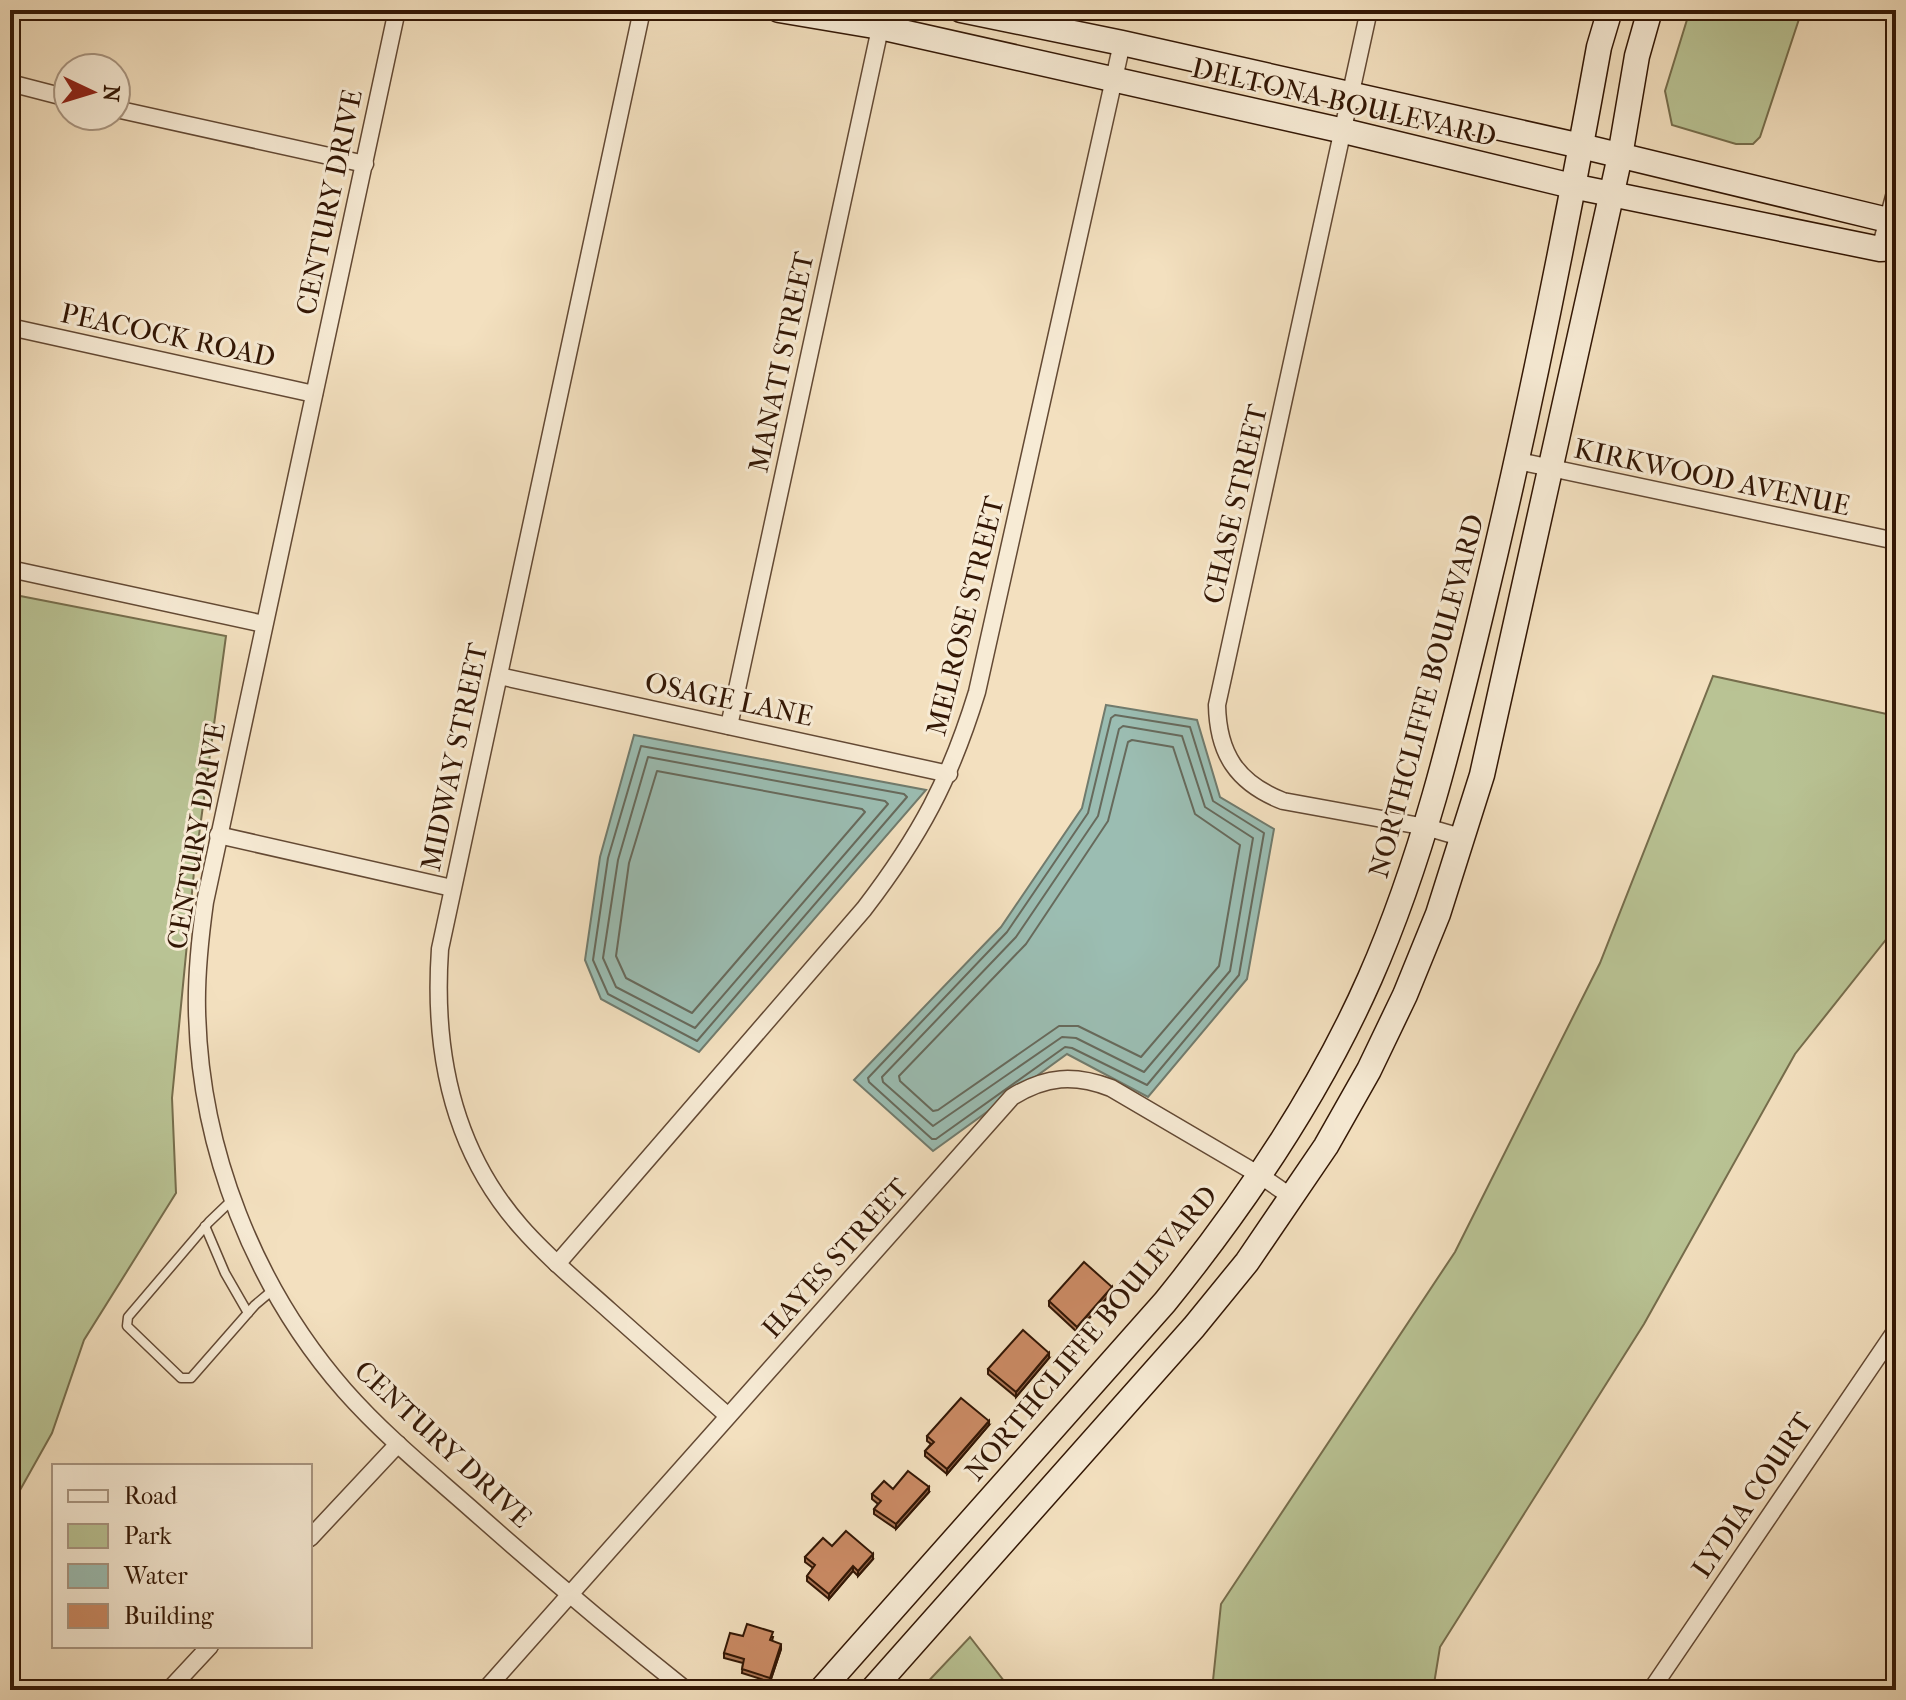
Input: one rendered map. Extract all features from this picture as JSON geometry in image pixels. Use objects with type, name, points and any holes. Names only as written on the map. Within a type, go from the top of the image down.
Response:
[{"type":"main road","name":"DELTONA BOULEVARD","points":[[779,10],[882,19],[1115,81],[1344,131],[1572,186],[1888,248]]},
{"type":"main road","name":"DELTONA BOULEVARD","points":[[961,10],[1581,146],[1893,221]]},
{"type":"main road","name":"NORTHCLIFFE BOULEVARD","points":[[821,1690],[1165,1302],[1216,1239],[1261,1176],[1335,1052],[1370,979],[1402,901],[1444,765],[1518,461],[1599,47],[1610,10]]},
{"type":"main road","points":[[872,1690],[1194,1327],[1247,1262],[1293,1198],[1369,1070],[1405,995],[1438,914],[1482,775],[1620,156],[1637,56],[1650,10]]},
{"type":"street","name":"CENTURY DRIVE","points":[[397,10],[218,835],[201,928],[197,1011],[201,1069],[210,1119],[233,1200],[259,1262],[316,1355],[345,1391],[398,1444],[568,1596],[686,1690]]},
{"type":"street","name":"MIDWAY STREET","points":[[642,10],[452,888],[440,949],[437,992],[441,1043],[452,1097],[472,1150],[492,1188],[520,1226],[557,1264],[728,1416]]},
{"type":"street","name":"CHASE STREET","points":[[1369,10],[1217,705],[1217,726],[1223,747],[1236,769],[1251,785],[1266,794],[1283,801],[1426,827],[1464,838]]},
{"type":"street","name":"MANATI STREET","points":[[729,726],[882,19]]},
{"type":"street","name":"MELROSE STREET","points":[[557,1264],[864,909],[895,869],[924,823],[949,774],[977,692],[1122,43]]},
{"type":"street","points":[[10,83],[52,94]]},
{"type":"street","points":[[132,113],[365,164]]},
{"type":"street","points":[[1888,248],[1896,189]]},
{"type":"street","name":"PEACOCK ROAD","points":[[10,327],[314,394]]},
{"type":"street","name":"KIRKWOOD AVENUE","points":[[1518,461],[1896,541]]},
{"type":"street","points":[[10,569],[264,624]]},
{"type":"street","name":"OSAGE LANE","points":[[499,676],[949,774]]},
{"type":"street","points":[[218,835],[452,888]]},
{"type":"street","name":"HAYES STREET","points":[[485,1690],[996,1112],[1030,1085],[1073,1077],[1111,1088],[1293,1198]]},
{"type":"street","name":"LYDIA COURT","points":[[1651,1690],[1896,1330]]},
{"type":"street","points":[[312,1536],[398,1444]]},
{"type":"street","points":[[169,1690],[208,1648]]},
{"type":"lane","points":[[233,1200],[205,1226],[128,1317],[127,1326],[181,1378],[191,1378],[248,1313],[274,1289]]},
{"type":"lane","points":[[205,1226],[225,1273],[248,1313]]},
{"type":"green space","points":[[1690,10],[1802,10],[1760,137],[1753,144],[1736,144],[1672,125],[1665,91]]},
{"type":"green space","points":[[10,594],[226,636],[194,872],[172,1098],[176,1193],[84,1340],[52,1433],[10,1508]]},
{"type":"green space","points":[[1713,676],[1896,716],[1896,927],[1795,1054],[1644,1324],[1440,1647],[1433,1690],[1212,1690],[1221,1604],[1455,1252],[1600,963]]},
{"type":"green space","points":[[970,1637],[1011,1690],[920,1690]]},
{"type":"water","points":[[1106,705],[1197,720],[1220,797],[1274,829],[1247,979],[1148,1097],[1067,1054],[933,1151],[854,1080],[1001,927],[1082,808]]},
{"type":"water","points":[[634,735],[926,790],[699,1052],[601,999],[585,960],[600,857]]},
{"type":"building","points":[[1084,1262],[1112,1287],[1077,1327],[1049,1301]]},
{"type":"building","points":[[1023,1330],[1049,1353],[1016,1392],[988,1369]]},
{"type":"building","points":[[961,1398],[989,1421],[947,1469],[925,1451],[934,1442],[927,1436]]},
{"type":"building","points":[[908,1471],[929,1487],[896,1524],[874,1509],[881,1501],[872,1494],[884,1481],[893,1489]]},
{"type":"building","points":[[846,1531],[873,1554],[858,1571],[853,1566],[829,1594],[807,1576],[815,1565],[805,1557],[823,1538],[832,1546]]},
{"type":"building","points":[[747,1624],[773,1632],[770,1640],[781,1644],[770,1678],[742,1669],[744,1659],[724,1653],[730,1633],[743,1636]]}]
